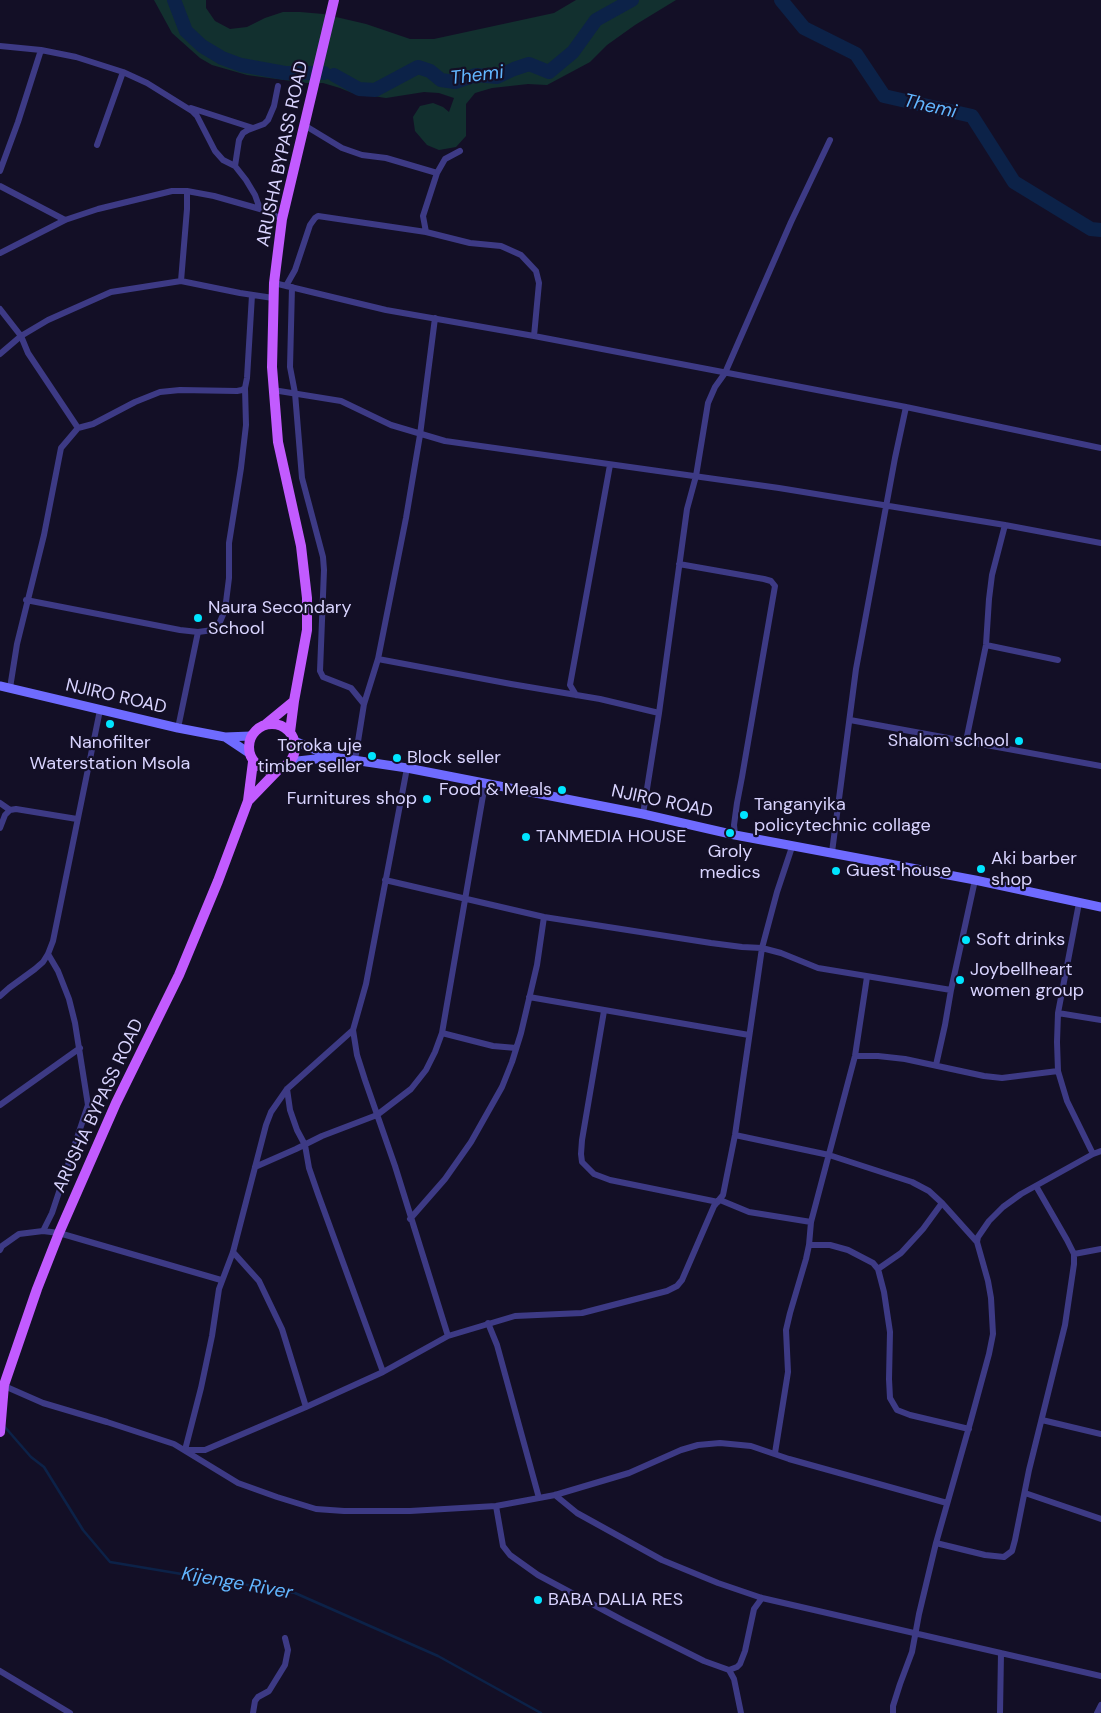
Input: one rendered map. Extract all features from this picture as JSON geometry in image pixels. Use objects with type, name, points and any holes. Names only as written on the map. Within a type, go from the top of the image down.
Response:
[{"type":"main road","name":"ARUSHA BYPASS ROAD","points":[[248,801],[294,756],[292,736],[294,701],[307,630],[307,598],[301,546],[289,499],[278,442],[273,390],[273,298],[282,219],[333,4]]},
{"type":"main road","points":[[251,736],[294,701]]},
{"type":"main road","points":[[265,724],[279,724],[292,736]]},
{"type":"main road","name":"ARUSHA BYPASS ROAD","points":[[0,1432],[3,1405],[2,1385],[58,1233],[116,1103],[178,975],[218,881],[248,801],[251,758],[248,747],[251,736]]},
{"type":"main road","points":[[251,758],[264,769],[278,770]]},
{"type":"street","points":[[0,46],[41,50],[76,57],[123,72],[146,83],[192,111],[215,152],[223,160],[235,166],[246,180],[255,195],[260,210]]},
{"type":"street","points":[[0,171],[41,50]]},
{"type":"street","points":[[97,145],[123,72]]},
{"type":"street","points":[[235,166],[239,140],[243,133],[268,120],[274,106],[278,86]]},
{"type":"street","points":[[184,106],[254,128]]},
{"type":"street","points":[[304,125],[342,148],[362,155],[386,158],[437,173]]},
{"type":"street","points":[[642,814],[659,712],[687,508],[696,476],[708,403],[715,387],[726,373],[791,222],[830,140]]},
{"type":"street","points":[[426,232],[423,216],[437,173],[445,160],[460,151]]},
{"type":"street","points":[[0,186],[65,220]]},
{"type":"street","points":[[0,253],[65,220],[172,191],[187,191],[214,196],[282,219]]},
{"type":"street","points":[[181,281],[187,191]]},
{"type":"street","points":[[364,704],[351,688],[322,677],[320,670],[323,558],[302,478],[290,368],[289,286],[310,225],[318,216],[342,218],[426,232],[456,241],[501,246],[522,255],[536,271],[539,283],[534,336]]},
{"type":"street","points":[[0,354],[21,336],[48,320],[111,292],[181,281],[273,298]]},
{"type":"street","points":[[274,283],[386,310],[534,336],[906,407],[1101,448]]},
{"type":"street","points":[[26,600],[198,632],[213,630],[219,624],[225,610],[229,578],[230,544],[246,426],[245,388],[252,295]]},
{"type":"street","points":[[0,309],[21,336],[28,353],[78,428]]},
{"type":"street","points":[[355,760],[364,704],[378,658],[420,434],[435,318]]},
{"type":"street","points":[[10,688],[15,652],[26,600],[44,535],[61,448],[78,428],[93,424],[135,402],[160,392],[180,390],[237,391],[245,388]]},
{"type":"street","points":[[273,390],[341,401],[391,425],[445,441],[887,505],[1101,543]]},
{"type":"street","points":[[832,852],[856,669],[906,407]]},
{"type":"street","points":[[576,695],[570,685],[610,465]]},
{"type":"street","points":[[966,741],[986,644],[992,575],[1005,525]]},
{"type":"street","points":[[679,564],[764,579],[774,583],[776,586],[737,803],[734,825],[735,835]]},
{"type":"street","points":[[178,728],[198,632]]},
{"type":"street","points":[[986,644],[1058,660]]},
{"type":"street","points":[[378,658],[600,699],[659,712]]},
{"type":"street","name":"NJIRO ROAD","points":[[0,686],[178,728],[225,737],[251,736]]},
{"type":"street","points":[[0,996],[43,962],[48,954],[100,710]]},
{"type":"street","points":[[850,720],[1101,766]]},
{"type":"street","name":"NJIRO ROAD","points":[[292,736],[333,757]]},
{"type":"street","name":"NJIRO ROAD","points":[[225,737],[251,758]]},
{"type":"street","name":"NJIRO ROAD","points":[[290,762],[333,757],[407,768],[642,814],[792,847],[832,852],[1101,907]]},
{"type":"street","points":[[407,768],[384,880],[366,984],[352,1030],[357,1055],[448,1336]]},
{"type":"street","points":[[255,1167],[322,1136],[377,1115],[412,1089],[429,1064],[442,1033],[485,784]]},
{"type":"street","points":[[0,803],[10,810]]},
{"type":"street","points":[[0,828],[5,815],[10,810],[16,809],[77,819]]},
{"type":"street","points":[[185,1450],[206,1450],[306,1407],[382,1372],[448,1336],[515,1316],[582,1313],[667,1291],[677,1286],[682,1280],[713,1208],[719,1201],[725,1187],[735,1135],[762,948],[792,847]]},
{"type":"street","points":[[384,880],[544,916],[727,945],[762,948],[818,968],[951,990]]},
{"type":"street","points":[[936,1066],[975,880]]},
{"type":"street","points":[[1079,903],[1058,1013],[1058,1071],[1070,1108],[1093,1154]]},
{"type":"street","points":[[410,1219],[445,1179],[471,1142],[502,1087],[512,1062],[537,965],[544,916]]},
{"type":"street","points":[[43,1231],[52,1213],[88,1105],[80,1048],[69,999],[58,971],[48,954]]},
{"type":"street","points":[[775,1453],[788,1372],[786,1330],[809,1245],[811,1222],[855,1056],[867,977]]},
{"type":"street","points":[[0,986],[9,988]]},
{"type":"street","points":[[528,997],[749,1035]]},
{"type":"street","points":[[604,1011],[582,1140],[582,1162],[594,1174],[610,1180],[719,1201],[749,1212],[811,1222]]},
{"type":"street","points":[[1058,1013],[1101,1020]]},
{"type":"street","points":[[185,1450],[203,1379],[221,1280],[232,1252],[269,1118],[279,1099],[287,1089],[352,1030]]},
{"type":"street","points":[[442,1033],[493,1046],[516,1048]]},
{"type":"street","points":[[0,1105],[80,1048]]},
{"type":"street","points":[[855,1056],[878,1056],[1002,1078],[1058,1071]]},
{"type":"street","points":[[287,1089],[290,1110],[296,1130],[305,1145],[315,1185],[382,1372]]},
{"type":"street","points":[[735,1135],[829,1155],[912,1182],[929,1191],[977,1242],[988,1281],[993,1318],[993,1334],[989,1354],[936,1543],[912,1652],[893,1706],[893,1713]]},
{"type":"street","points":[[977,1242],[989,1221],[1003,1207],[1021,1194],[1101,1151]]},
{"type":"street","points":[[936,1543],[985,1555],[1004,1557],[1012,1551],[1029,1470],[1066,1325],[1074,1254],[1036,1186]]},
{"type":"street","points":[[878,1269],[901,1253],[923,1229],[942,1203]]},
{"type":"street","points":[[0,1250],[2,1246],[19,1234],[43,1231],[58,1233],[221,1280]]},
{"type":"street","points":[[809,1245],[830,1245],[848,1250],[873,1263],[878,1269],[884,1292],[890,1332],[890,1398],[897,1410],[910,1415],[969,1428]]},
{"type":"street","points":[[1074,1254],[1101,1249]]},
{"type":"street","points":[[232,1252],[259,1281],[282,1329],[306,1407]]},
{"type":"street","points":[[488,1324],[497,1345],[539,1498]]},
{"type":"street","points":[[2,1385],[43,1403],[174,1444],[238,1483],[316,1509],[410,1511],[496,1506],[555,1495],[628,1473],[681,1450],[698,1445],[735,1443],[947,1503]]},
{"type":"street","points":[[1042,1420],[1101,1434]]},
{"type":"street","points":[[1025,1492],[1101,1519]]},
{"type":"street","points":[[555,1495],[577,1512],[662,1560],[718,1583],[762,1598],[1101,1676]]},
{"type":"street","points":[[496,1506],[503,1546],[517,1561],[624,1621],[704,1661],[729,1670],[737,1667],[740,1662],[745,1651],[754,1609],[762,1598]]},
{"type":"street","points":[[253,1713],[255,1701],[258,1697],[270,1691],[286,1665],[288,1650],[285,1638]]},
{"type":"street","points":[[1000,1713],[1001,1653]]},
{"type":"street","points":[[729,1670],[734,1679],[741,1713]]},
{"type":"street","points":[[0,1671],[70,1713]]},
{"type":"street","points":[[1097,1713],[1101,1705]]},
{"type":"green space","points":[[154,0],[206,0],[206,8],[215,21],[230,29],[247,27],[283,12],[300,12],[323,14],[366,24],[410,39],[434,39],[554,13],[576,0],[676,0],[607,45],[590,62],[547,85],[528,84],[492,88],[475,93],[466,104],[466,136],[456,147],[439,150],[427,145],[415,131],[413,117],[420,106],[433,103],[449,112],[454,98],[439,93],[424,92],[386,98],[352,93],[323,83],[306,83],[247,75],[212,65],[200,58],[172,33]]},
{"type":"waterway","name":"Themi","points":[[174,0],[186,31],[202,46],[222,58],[241,65],[285,73],[324,73]]},
{"type":"waterway","name":"Themi","points":[[334,75],[359,89],[375,90],[418,67],[430,71],[441,80],[455,82],[476,75],[497,77],[529,64],[549,72],[573,52],[596,20],[632,0]]},
{"type":"waterway","name":"Themi","points":[[781,0],[804,28],[856,54],[884,96],[972,116],[1014,182],[1091,229],[1101,230]]},
{"type":"waterway","name":"Kijenge River","points":[[4,1426],[31,1457],[44,1467],[83,1530],[110,1562],[295,1593],[438,1656],[541,1713]]},
{"type":"place","name":"Naura Secondary School","points":[[198,618]]},
{"type":"place","name":"Nanofilter Waterstation Msola","points":[[110,724]]},
{"type":"place","name":"Shalom school","points":[[1019,741]]},
{"type":"place","name":"Toroka uje timber seller","points":[[372,756]]},
{"type":"place","name":"Block seller","points":[[397,758]]},
{"type":"place","name":"Food & Meals","points":[[562,790]]},
{"type":"place","name":"Furnitures shop","points":[[427,799]]},
{"type":"place","name":"Tanganyika policytechnic collage","points":[[744,815]]},
{"type":"place","name":"Groly medics","points":[[730,833]]},
{"type":"place","name":"TANMEDIA HOUSE","points":[[526,837]]},
{"type":"place","name":"Aki barber shop","points":[[981,869]]},
{"type":"place","name":"Guest house","points":[[836,871]]},
{"type":"place","name":"Soft drinks","points":[[966,940]]},
{"type":"place","name":"Joybellheart women group","points":[[960,980]]},
{"type":"place","name":"BABA DALIA RES","points":[[538,1600]]}]
